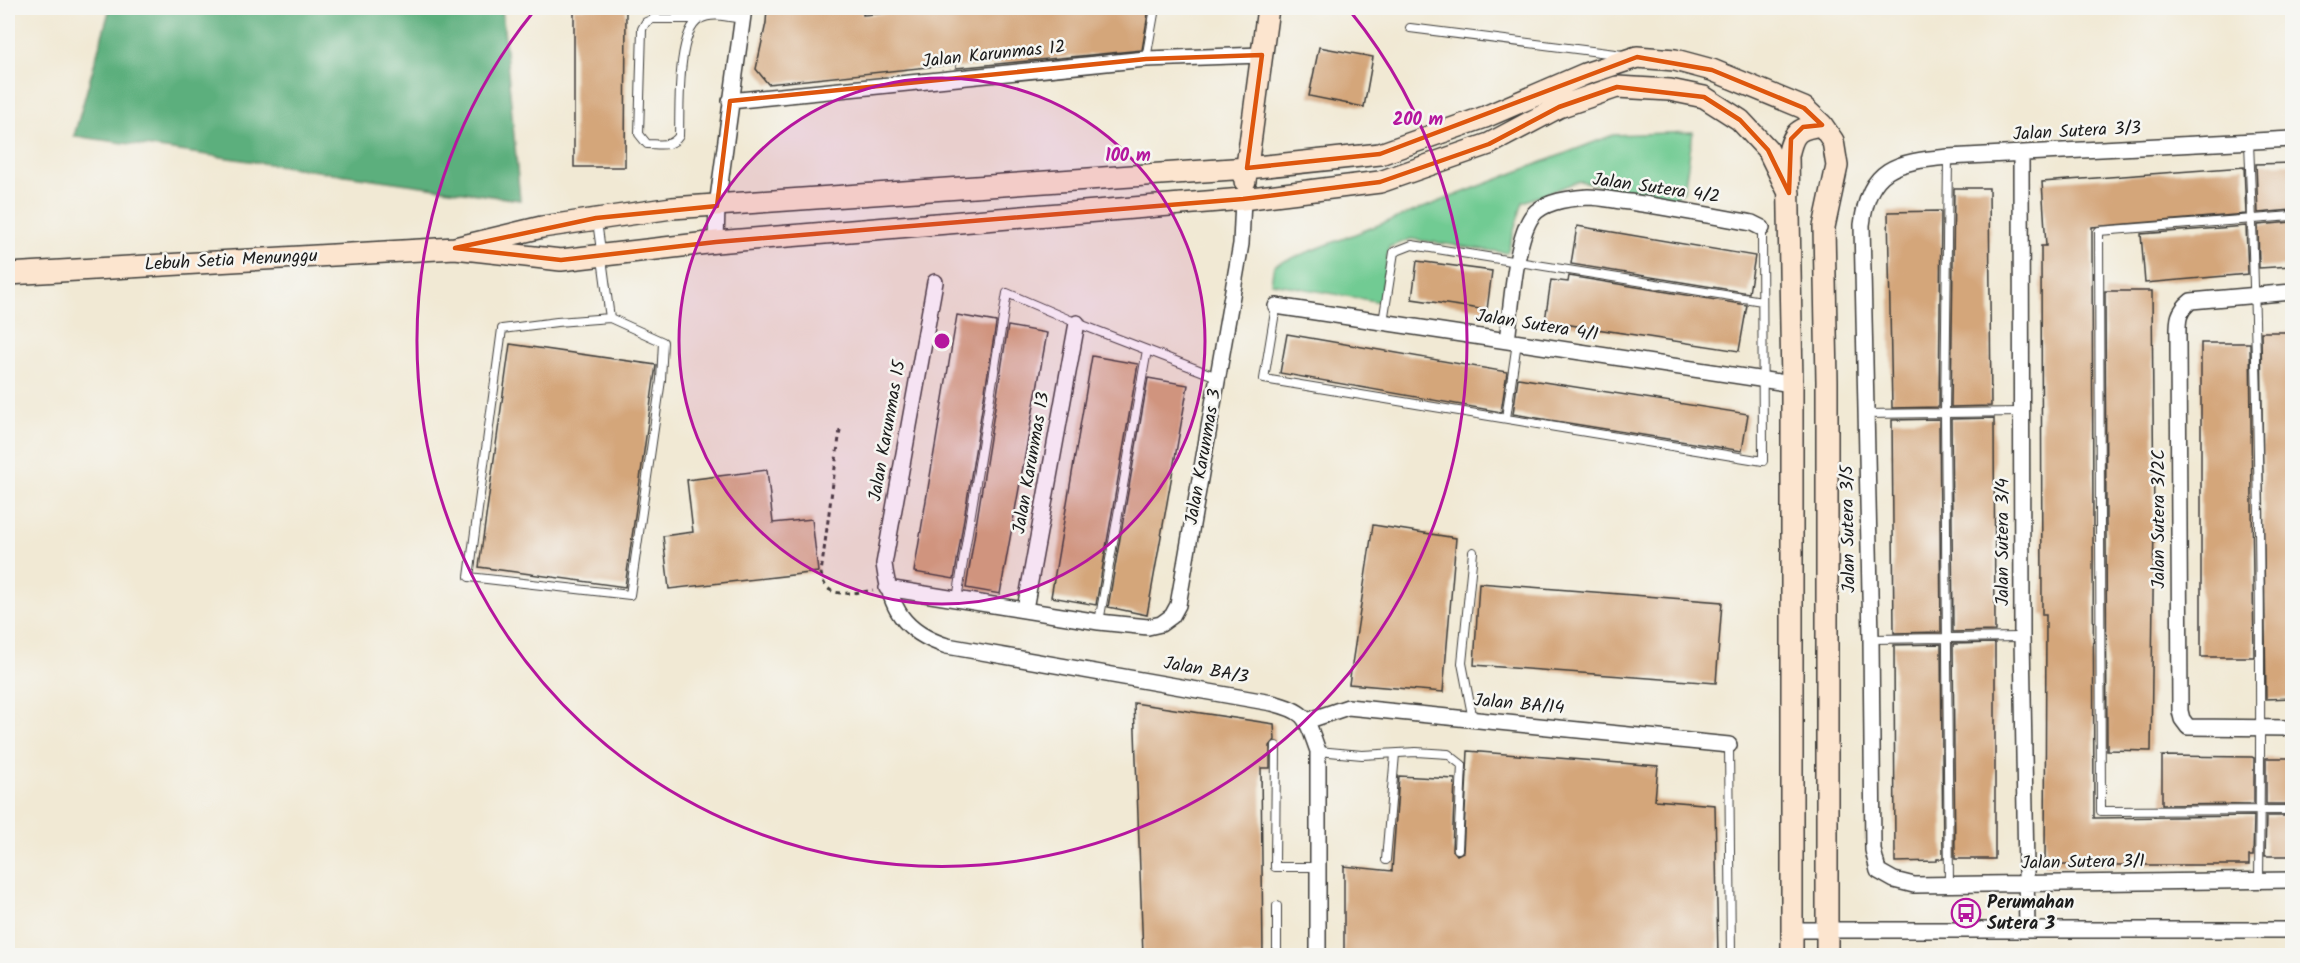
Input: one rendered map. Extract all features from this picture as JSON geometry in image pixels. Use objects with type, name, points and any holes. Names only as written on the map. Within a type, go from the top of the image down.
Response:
[{"type":"street","name":"Jalan Karunmas 3","points":[[888,588],[1100,622],[1148,627],[1161,624],[1172,616],[1178,605],[1240,244],[1243,199],[1268,8]]},
{"type":"street","points":[[716,242],[717,206],[743,13]]},
{"type":"street","name":"Jalan Karunmas 12","points":[[730,101],[1146,60],[1262,55]]},
{"type":"street","points":[[1637,57],[1670,90]]},
{"type":"street","points":[[455,248],[542,227],[672,208],[1247,168],[1380,154],[1485,117],[1586,74],[1637,57],[1675,60],[1712,70],[1804,108],[1833,141],[1837,166],[1824,227],[1827,417],[1827,956]]},
{"type":"street","points":[[455,248],[561,260],[716,242],[1243,199],[1380,182],[1489,144],[1559,107],[1617,87],[1670,90],[1704,97],[1740,120],[1767,150],[1789,193]]},
{"type":"street","points":[[1792,956],[1792,384],[1788,156],[1791,139],[1803,127],[1821,125]]},
{"type":"street","name":"Jalan Sutera 3/3","points":[[1873,187],[1882,174],[1902,163],[1947,157],[2292,139]]},
{"type":"street","name":"Jalan Sutera 3/4","points":[[2021,154],[2022,637],[2027,929]]},
{"type":"street","name":"Jalan Sutera 3/5","points":[[1873,187],[1865,204],[1862,225],[1873,850],[1878,871]]},
{"type":"street","name":"Jalan Sutera 4/2","points":[[1512,342],[1518,262],[1527,226],[1533,214],[1546,206],[1590,197],[1752,223],[1762,228]]},
{"type":"street","name":"Lebuh Setia Menunggu","points":[[8,274],[455,248]]},
{"type":"street","name":"Jalan Karunmas 15","points":[[888,588],[884,564],[935,282]]},
{"type":"street","points":[[2256,294],[2292,292]]},
{"type":"street","name":"Jalan Sutera 3/2C","points":[[2256,294],[2191,301],[2181,309],[2178,323],[2180,711],[2188,727],[2260,728]]},
{"type":"street","name":"Jalan Sutera 4/1","points":[[1276,306],[1792,384]]},
{"type":"street","name":"Jalan Karunmas 13","points":[[1025,609],[1077,323]]},
{"type":"street","name":"Jalan BA/3","points":[[888,588],[902,616],[912,629],[937,643],[1272,703],[1294,709],[1307,721]]},
{"type":"street","name":"Jalan BA/14","points":[[1307,721],[1348,707],[1729,745]]},
{"type":"street","points":[[1307,721],[1318,751],[1318,956]]},
{"type":"street","points":[[2260,728],[2292,728]]},
{"type":"street","name":"Jalan Sutera 3/1","points":[[1878,871],[1894,880],[1914,885],[2292,880]]},
{"type":"street","points":[[1792,930],[2292,930]]},
{"type":"lane","points":[[1146,60],[1155,8]]},
{"type":"lane","points":[[699,19],[691,27],[683,54],[679,136],[669,145],[647,144],[639,134],[642,28],[646,22],[653,19],[699,19],[743,13]]},
{"type":"lane","points":[[1410,28],[1637,57]]},
{"type":"lane","points":[[2250,142],[2256,294],[2259,881]]},
{"type":"lane","points":[[1947,157],[1949,885]]},
{"type":"lane","points":[[2292,216],[2099,231],[2101,811],[2292,810]]},
{"type":"lane","points":[[596,218],[610,318]]},
{"type":"lane","points":[[1276,306],[1264,379],[1763,461],[1762,228]]},
{"type":"lane","points":[[1383,322],[1394,252],[1412,245],[1762,302]]},
{"type":"lane","points":[[957,599],[1007,293],[1077,323],[1217,377]]},
{"type":"lane","points":[[610,318],[663,342],[661,380],[630,595],[469,577],[502,329],[610,318]]},
{"type":"lane","points":[[1506,418],[1512,342]]},
{"type":"lane","points":[[1100,622],[1147,350]]},
{"type":"lane","points":[[1865,414],[2022,412]]},
{"type":"lane","points":[[1473,552],[1462,663],[1473,721]]},
{"type":"lane","points":[[1871,639],[2022,637]]},
{"type":"lane","points":[[1729,745],[1731,956]]},
{"type":"lane","points":[[1276,746],[1275,867],[1318,867]]},
{"type":"lane","points":[[1318,751],[1362,755],[1416,752],[1448,754],[1462,765],[1458,849]]},
{"type":"lane","points":[[1386,860],[1395,754]]},
{"type":"lane","points":[[1277,906],[1277,956]]},
{"type":"path","points":[[840,430],[821,573],[823,583],[829,590],[841,592],[888,588]]},
{"type":"highlighted area","points":[[1262,55],[1247,168],[1380,154],[1637,57],[1712,70],[1804,108],[1822,125],[1803,127],[1791,139],[1789,193],[1768,150],[1740,120],[1704,97],[1617,87],[1559,107],[1489,144],[1380,182],[1243,199],[716,242],[561,260],[455,248],[596,218],[717,206],[730,101],[1146,59]]},
{"type":"green space","points":[[110,8],[502,8],[520,200],[74,136]]},
{"type":"green space","points":[[1693,132],[1684,191],[1674,198],[1579,181],[1523,202],[1507,253],[1411,239],[1389,247],[1380,302],[1271,283],[1274,265],[1613,135]]},
{"type":"building","points":[[574,8],[626,8],[625,167],[574,167]]},
{"type":"building","points":[[767,8],[863,8],[863,15],[937,9],[937,13],[1009,8],[1149,8],[1142,50],[956,68],[956,64],[768,84],[756,69]]},
{"type":"building","points":[[1319,47],[1373,57],[1364,107],[1309,96]]},
{"type":"building","points":[[2292,163],[2292,210],[2258,213],[2256,164]]},
{"type":"building","points":[[2244,167],[2246,214],[2092,227],[2094,818],[2254,816],[2253,856],[2249,856],[2249,865],[2045,865],[2046,615],[2042,615],[2041,246],[2046,246],[2042,182]]},
{"type":"building","points":[[1954,188],[1989,188],[1991,406],[1951,407]]},
{"type":"building","points":[[1941,211],[1939,407],[1892,408],[1888,212]]},
{"type":"building","points":[[2292,222],[2292,266],[2259,268],[2258,225]]},
{"type":"building","points":[[1577,226],[1755,256],[1749,293],[1571,264]]},
{"type":"building","points":[[2246,226],[2248,274],[2145,283],[2141,234]]},
{"type":"building","points":[[1417,261],[1492,271],[1487,310],[1412,299]]},
{"type":"building","points":[[1569,276],[1747,305],[1739,351],[1545,321],[1551,280],[1568,282]]},
{"type":"building","points":[[2105,291],[2152,291],[2154,521],[2151,751],[2107,750]]},
{"type":"building","points":[[957,315],[996,322],[996,324],[954,579],[914,572]]},
{"type":"building","points":[[1008,326],[1047,333],[1000,594],[966,588]]},
{"type":"building","points":[[2261,332],[2292,332],[2292,698],[2266,699]]},
{"type":"building","points":[[1287,334],[1507,372],[1501,412],[1280,373]]},
{"type":"building","points":[[2201,343],[2250,343],[2254,657],[2201,657]]},
{"type":"building","points":[[510,344],[656,365],[625,587],[479,567]]},
{"type":"building","points":[[1092,356],[1138,364],[1096,605],[1051,597]]},
{"type":"building","points":[[1148,378],[1188,385],[1147,615],[1108,607]]},
{"type":"building","points":[[1518,378],[1748,414],[1742,451],[1513,414]]},
{"type":"building","points":[[1994,418],[1995,631],[1953,632],[1951,419]]},
{"type":"building","points":[[1939,419],[1941,632],[1894,633],[1892,420]]},
{"type":"building","points":[[767,470],[773,523],[812,519],[818,572],[669,589],[663,536],[693,532],[687,480]]},
{"type":"building","points":[[1373,525],[1456,538],[1443,692],[1349,684]]},
{"type":"building","points":[[1479,583],[1722,602],[1716,683],[1474,665]]},
{"type":"building","points":[[1995,643],[1995,859],[1955,859],[1953,644]]},
{"type":"building","points":[[1941,644],[1943,859],[1895,862],[1894,645]]},
{"type":"building","points":[[1134,703],[1274,724],[1275,740],[1270,746],[1270,768],[1261,768],[1263,956],[1143,956]]},
{"type":"building","points":[[1468,751],[1658,766],[1655,800],[1715,805],[1718,956],[1344,956],[1344,866],[1392,871],[1399,776],[1455,779],[1452,849],[1457,855],[1463,852]]},
{"type":"building","points":[[2162,756],[2254,758],[2254,804],[2162,805]]},
{"type":"building","points":[[2266,758],[2292,758],[2292,804],[2266,804]]},
{"type":"building","points":[[2266,816],[2292,816],[2292,856],[2265,856]]},
{"type":"place","name":"Perumahan Sutera 3","points":[[1966,913]]}]
